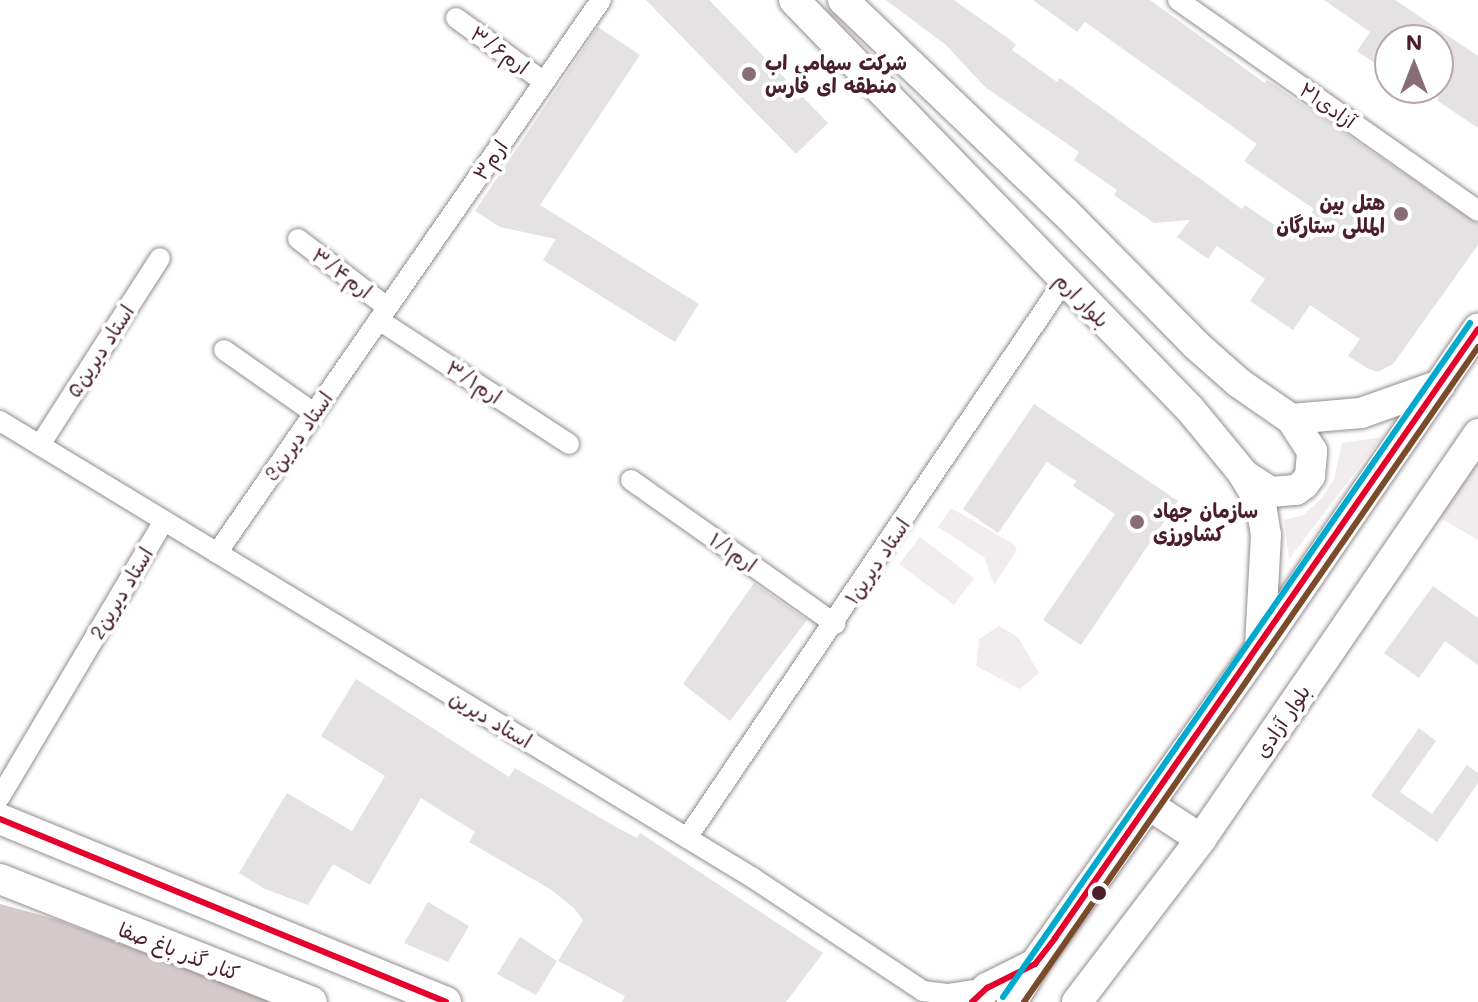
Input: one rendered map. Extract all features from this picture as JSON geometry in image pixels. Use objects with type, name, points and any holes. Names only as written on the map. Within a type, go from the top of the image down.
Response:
[{"type":"main road","name":"بلوار ارم","points":[[794,0],[1190,409],[1242,472],[1261,504],[1266,535],[1260,647]]},
{"type":"main road","points":[[843,0],[1065,212],[1196,345],[1239,383],[1291,419],[1312,451],[1310,476],[1296,490],[1271,492],[1242,472]]},
{"type":"main road","points":[[990,997],[1035,964],[1260,647],[1478,329]]},
{"type":"main road","points":[[1291,419],[1361,413],[1440,385]]},
{"type":"main road","name":"بلوار آزادی","points":[[1077,1002],[1201,839],[1478,434]]},
{"type":"main road","points":[[1149,805],[1201,839]]},
{"type":"main road","points":[[0,819],[446,1002]]},
{"type":"main road","points":[[0,879],[47,899]]},
{"type":"main road","points":[[0,889],[47,899]]},
{"type":"main road","name":"کنار گذر باغ صفا","points":[[47,899],[312,1002]]},
{"type":"street","name":"ارم۳","points":[[383,314],[601,0]]},
{"type":"street","name":"آزادی۲۱","points":[[1178,0],[1478,211]]},
{"type":"street","name":"۳/۶ارم","points":[[456,18],[544,82]]},
{"type":"street","name":"۳/۴ارم","points":[[298,239],[383,314]]},
{"type":"street","name":"استاد دیرین۵","points":[[40,445],[160,258]]},
{"type":"street","name":"استاد دیرین۱","points":[[687,838],[835,624],[1064,281]]},
{"type":"street","name":"3استاد دیرین","points":[[217,553],[383,314]]},
{"type":"street","name":"۳/۱ارم","points":[[383,314],[569,444]]},
{"type":"street","points":[[224,350],[314,413]]},
{"type":"street","name":"استاد دیرین","points":[[0,421],[687,838],[923,991],[990,997]]},
{"type":"street","name":"۱/۱ارم","points":[[631,480],[835,624]]},
{"type":"street","name":"2استاد دیرین","points":[[0,797],[164,521]]},
{"type":"shaded area","points":[[1382,437],[1289,559],[1284,520],[1303,515],[1321,499],[1334,479],[1342,443]]},
{"type":"shaded area","points":[[1478,442],[1478,540],[1433,514]]},
{"type":"shaded area","points":[[951,508],[1012,543],[1017,550],[994,585],[984,557],[938,527]]},
{"type":"shaded area","points":[[920,537],[974,578],[954,605],[899,564]]},
{"type":"shaded area","points":[[999,626],[1018,637],[1039,673],[1020,689],[976,666],[979,639]]},
{"type":"shaded area","points":[[0,904],[55,919],[274,1002],[0,1002]]},
{"type":"building","name":"شرکت سهامی اب منطقه ای فارس","points":[[646,0],[709,0],[828,123],[796,154]]},
{"type":"building","points":[[886,0],[954,0],[1016,44],[1012,50],[1057,82],[1060,78],[1242,209],[1245,205],[1294,238],[1314,209],[1244,161],[1257,144],[1085,22],[1077,32],[1033,0],[1150,0],[1265,83],[1267,80],[1478,224],[1478,245],[1393,364],[1378,372],[1367,368],[1348,356],[1360,339],[1310,305],[1293,330],[1250,301],[1265,279],[1217,246],[1208,259],[1177,237],[1190,220],[1154,223],[1114,195],[1117,190],[1074,160],[1079,152],[985,87],[946,45]]},
{"type":"building","points":[[1324,0],[1395,0],[1431,24],[1374,24],[1374,62],[1357,51],[1370,32]]},
{"type":"building","points":[[598,27],[640,55],[540,205],[699,304],[675,342],[543,260],[556,239],[500,227],[475,211]]},
{"type":"building","points":[[1454,40],[1478,56],[1478,128],[1442,104],[1454,104]]},
{"type":"building","name":"سازمان جهاد کشاورزی","points":[[1034,404],[1178,501],[1081,645],[1043,620],[1115,514],[1073,486],[1076,481],[1047,462],[998,533],[963,509]]},
{"type":"building","points":[[754,583],[807,620],[730,721],[683,684]]},
{"type":"building","points":[[1433,586],[1478,618],[1478,665],[1445,641],[1419,678],[1384,653]]},
{"type":"building","points":[[356,679],[509,777],[515,768],[637,838],[640,833],[823,953],[786,1002],[622,1002],[625,996],[558,961],[583,920],[574,908],[550,889],[469,842],[475,832],[421,798],[370,885],[333,864],[308,905],[265,889],[239,873],[287,793],[352,831],[385,776],[321,736]]},
{"type":"building","points":[[1419,728],[1436,741],[1400,792],[1432,814],[1467,765],[1478,773],[1478,783],[1437,842],[1371,796]]},
{"type":"building","points":[[428,902],[469,926],[448,962],[404,943]]},
{"type":"building","points":[[520,937],[557,961],[536,995],[497,974]]},
{"type":"transit line","points":[[1003,997],[1470,323]]},
{"type":"transit line","points":[[972,1002],[987,988],[1035,964],[1055,938],[1478,329]]},
{"type":"transit line","points":[[1024,1002],[1478,347]]},
{"type":"transit line","points":[[0,819],[446,1002]]},
{"type":"place","name":"شرکت سهامی اب منطقه ای فارس","points":[[749,74]]},
{"type":"place","name":"هتل بین المللی ستارگان","points":[[1401,214]]},
{"type":"place","name":"سازمان جهاد کشاورزی","points":[[1137,522]]}]
